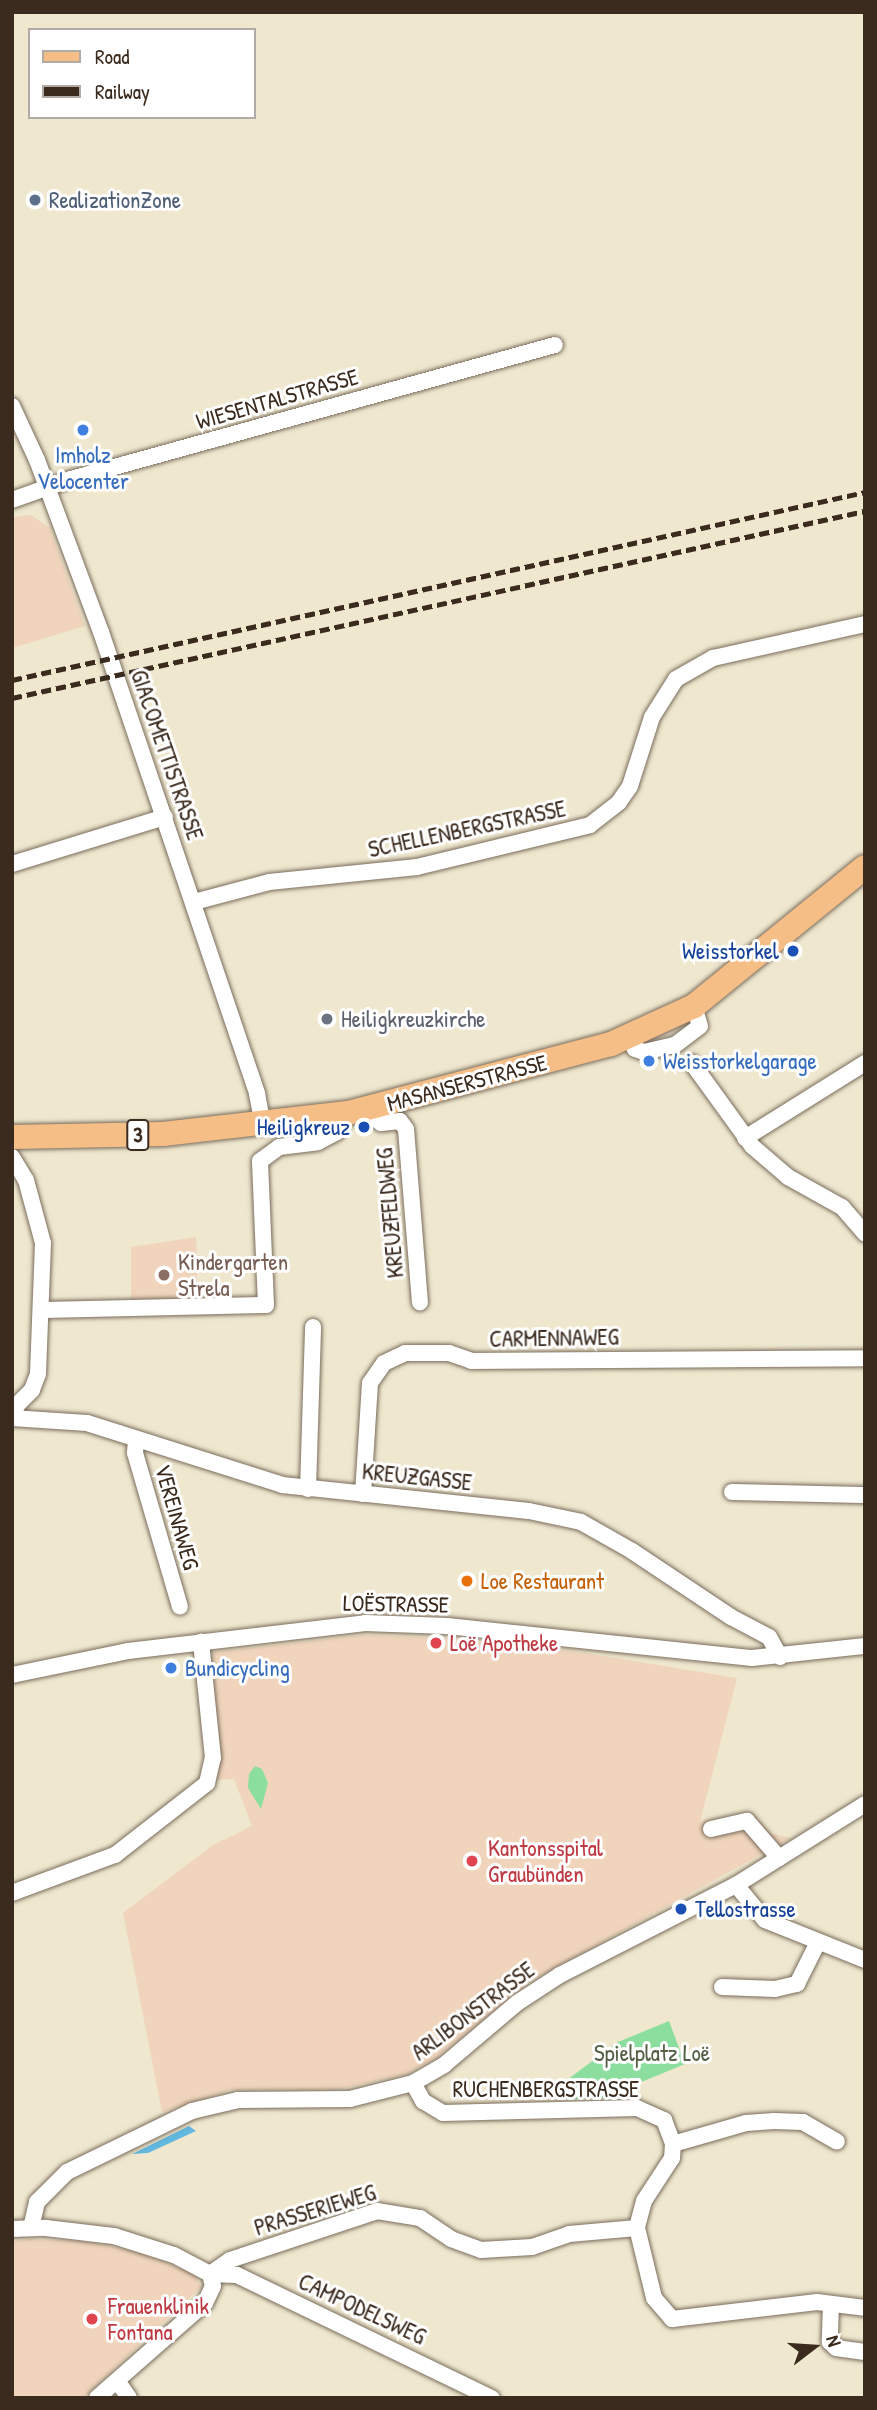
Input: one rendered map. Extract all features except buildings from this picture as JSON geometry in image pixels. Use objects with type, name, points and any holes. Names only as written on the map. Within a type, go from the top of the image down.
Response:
[{"type":"main road","name":"MASANSERSTRASSE","points":[[12,1137],[163,1134],[263,1125],[357,1111],[629,1037],[694,1006],[865,867]]},
{"type":"street","name":"WIESENTALSTRASSE","points":[[12,500],[48,487],[555,345]]},
{"type":"street","name":"GIACOMETTISTRASSE","points":[[12,406],[48,487],[165,817],[263,1125]]},
{"type":"street","name":"SCHELLENBERGSTRASSE","points":[[194,902],[269,881],[417,867],[590,825],[619,802],[630,786],[652,717],[662,696],[682,674],[713,657],[865,624]]},
{"type":"street","points":[[12,864],[165,817]]},
{"type":"street","points":[[692,1063],[745,1138],[786,1175],[842,1207],[865,1233]]},
{"type":"street","points":[[745,1138],[865,1063]]},
{"type":"street","points":[[41,1310],[266,1305],[260,1161],[279,1147],[325,1138],[337,1132],[357,1111]]},
{"type":"street","name":"KREUZFELDWEG","points":[[357,1111],[381,1123],[400,1121],[407,1129],[420,1302]]},
{"type":"street","points":[[12,1157],[26,1180],[43,1243],[36,1383],[16,1406],[14,1418]]},
{"type":"street","points":[[308,1489],[313,1327]]},
{"type":"street","name":"CARMENNAWEG","points":[[363,1494],[370,1382],[384,1363],[405,1353],[449,1353],[472,1361],[865,1358]]},
{"type":"street","name":"KREUZGASSE","points":[[14,1418],[78,1422],[260,1480],[308,1489],[539,1512],[581,1522],[769,1637],[779,1657]]},
{"type":"street","name":"VEREINAWEG","points":[[136,1439],[135,1453],[180,1608]]},
{"type":"street","points":[[732,1492],[865,1495]]},
{"type":"street","name":"LOËSTRASSE","points":[[12,1675],[201,1642],[339,1625],[407,1623],[714,1656],[779,1657],[864,1649]]},
{"type":"street","points":[[12,1894],[115,1855],[207,1783],[213,1758],[201,1642]]},
{"type":"street","name":"ARLIBONSTRASSE","points":[[31,2228],[37,2203],[67,2172],[192,2111],[239,2100],[349,2099],[413,2083],[560,1975],[736,1885],[865,1804]]},
{"type":"street","points":[[711,1829],[747,1821],[779,1858]]},
{"type":"street","points":[[736,1885],[765,1920],[865,1960]]},
{"type":"street","points":[[722,1987],[775,1989],[797,1984],[818,1942]]},
{"type":"street","name":"RUCHENBERGSTRASSE","points":[[413,2083],[423,2101],[443,2113],[652,2111],[664,2120],[673,2144]]},
{"type":"street","points":[[836,2142],[803,2122],[774,2121],[746,2123],[673,2144],[672,2158],[644,2201],[637,2228],[654,2298],[672,2319],[831,2304],[865,2308]]},
{"type":"street","name":"PRASSERIEWEG","points":[[210,2274],[230,2260],[377,2211],[420,2218],[451,2239],[481,2250],[532,2247],[569,2234],[637,2228]]},
{"type":"street","points":[[12,2229],[31,2228],[114,2236],[174,2255],[210,2274],[213,2286],[205,2303],[97,2398]]},
{"type":"street","name":"CAMPODELSWEG","points":[[210,2274],[237,2275],[492,2398]]},
{"type":"street","points":[[831,2304],[830,2342],[836,2348],[865,2352]]},
{"type":"street","points":[[118,2382],[129,2398]]},
{"type":"shaded area","points":[[31,515],[50,528],[85,626],[12,648],[12,517]]},
{"type":"shaded area","name":"Kindergarten Strela","points":[[196,1237],[198,1303],[131,1304],[131,1247]]},
{"type":"shaded area","name":"Kantonsspital Graubünden","points":[[363,1635],[443,1638],[585,1653],[737,1678],[700,1822],[751,1812],[772,1834],[791,1838],[531,1981],[436,2058],[407,2074],[340,2089],[230,2090],[162,2112],[123,1913],[213,1845],[252,1826],[234,1779],[217,1780],[210,1657],[214,1652]]},
{"type":"shaded area","name":"Frauenklinik Fontana","points":[[27,2239],[83,2241],[138,2252],[194,2274],[201,2287],[83,2398],[12,2398],[12,2242]]},
{"type":"green space","points":[[255,1766],[262,1769],[268,1783],[261,1809],[248,1788],[249,1774]]},
{"type":"green space","name":"Spielplatz Loë","points":[[669,2021],[685,2064],[639,2083],[631,2078],[629,2098],[574,2099],[574,2094],[562,2094],[556,2088],[618,2042]]},
{"type":"water","points":[[189,2126],[196,2131],[148,2153],[132,2154]]},
{"type":"railway","points":[[12,680],[865,492]]},
{"type":"railway","points":[[12,698],[865,511]]},
{"type":"place","name":"RealizationZone","points":[[35,200]]},
{"type":"place","name":"Imholz Velocenter","points":[[83,430]]},
{"type":"place","name":"Weisstorkel","points":[[793,951]]},
{"type":"place","name":"Heiligkreuzkirche","points":[[327,1019]]},
{"type":"place","name":"Weisstorkelgarage","points":[[649,1061]]},
{"type":"place","name":"Heiligkreuz","points":[[364,1127]]},
{"type":"place","name":"Kindergarten Strela","points":[[164,1275]]},
{"type":"place","name":"Loe Restaurant","points":[[467,1581]]},
{"type":"place","name":"Loë Apotheke","points":[[436,1643]]},
{"type":"place","name":"Bundicycling","points":[[171,1668]]},
{"type":"place","name":"Kantonsspital Graubünden","points":[[472,1861]]},
{"type":"place","name":"Tellostrasse","points":[[681,1909]]},
{"type":"place","name":"Frauenklinik Fontana","points":[[92,2319]]}]
